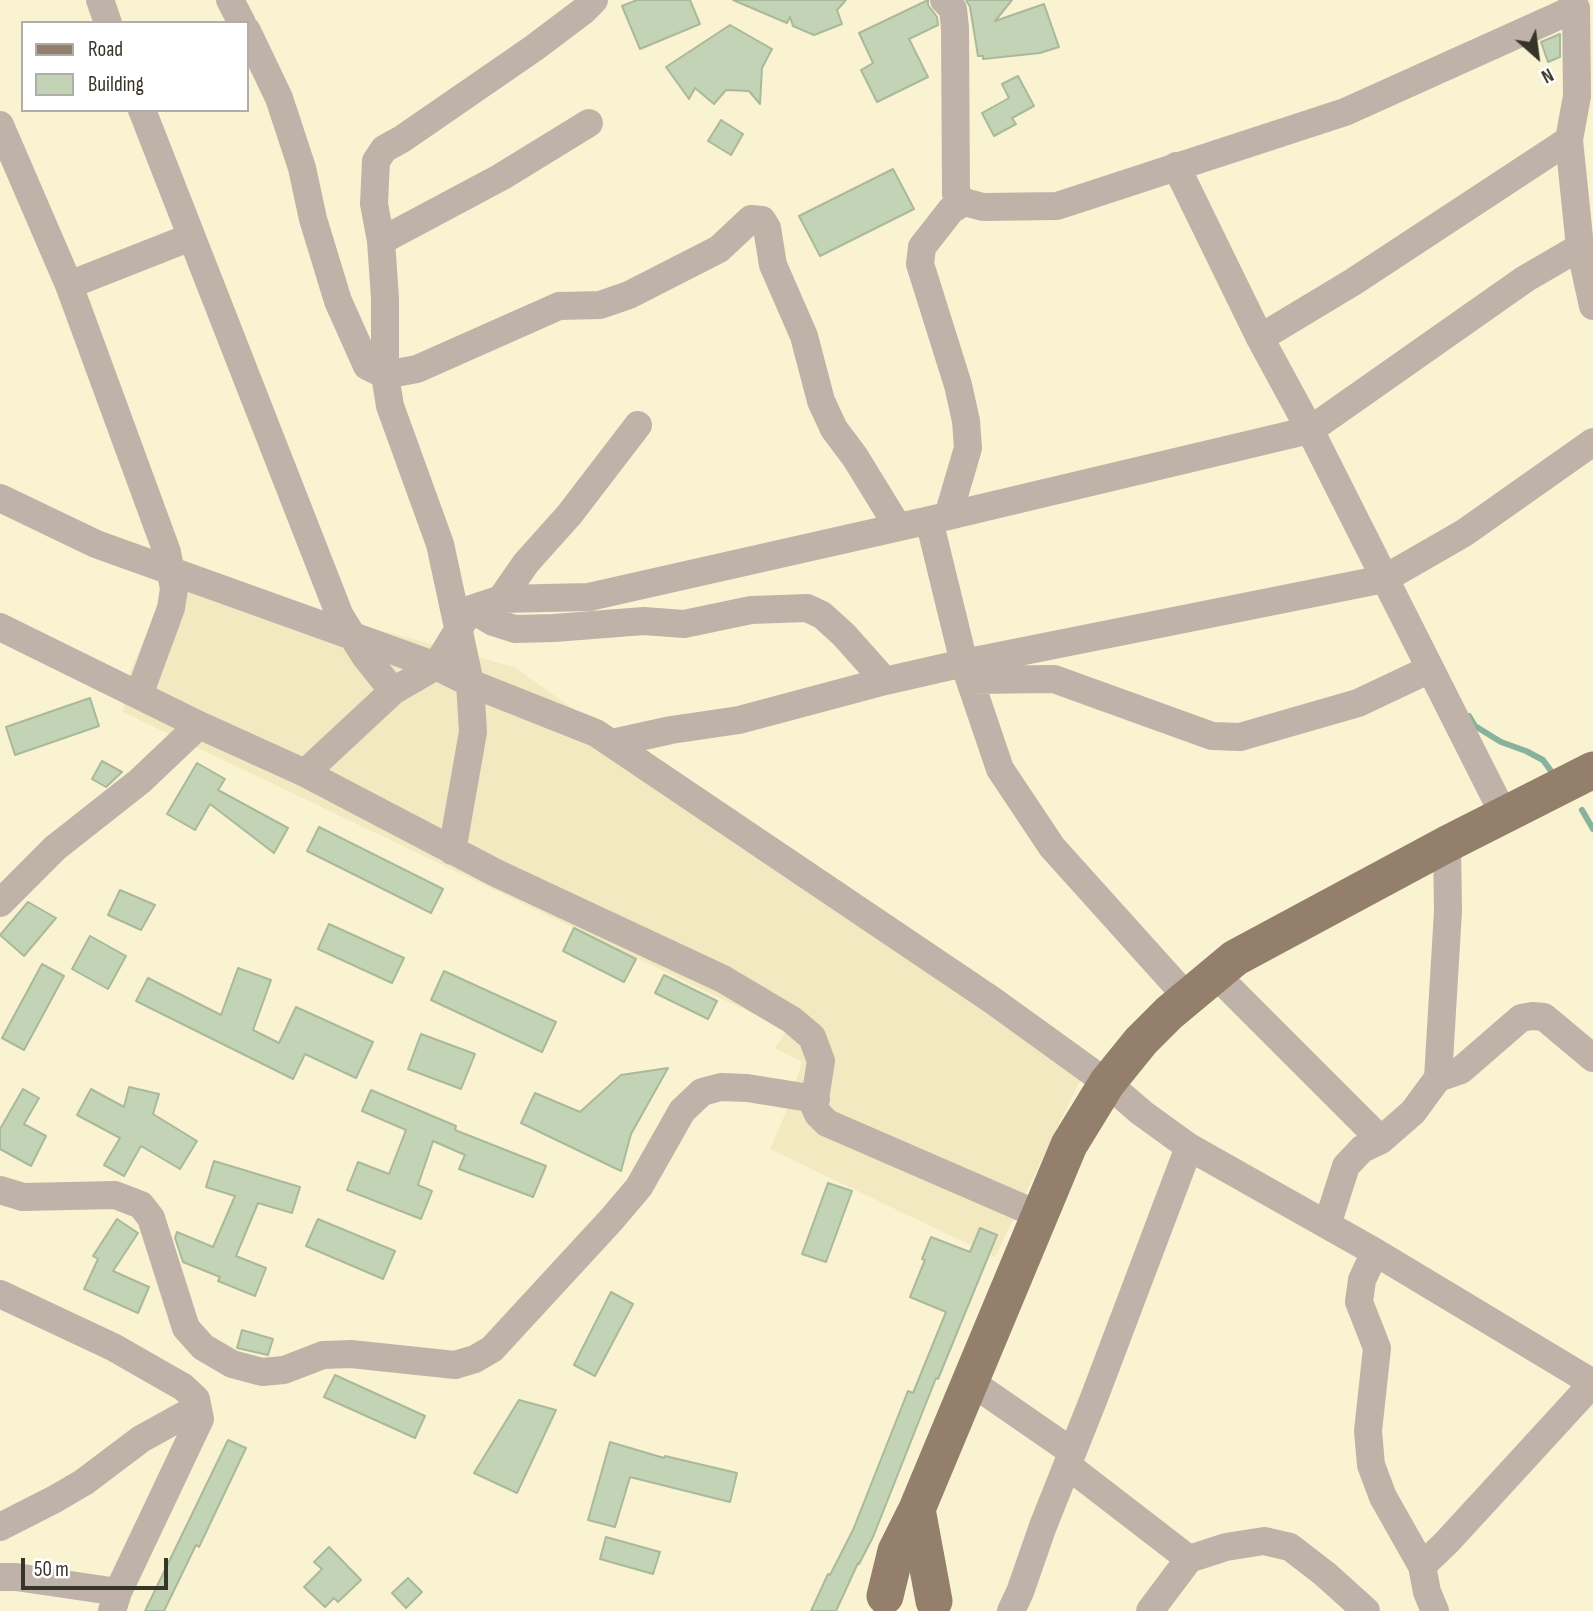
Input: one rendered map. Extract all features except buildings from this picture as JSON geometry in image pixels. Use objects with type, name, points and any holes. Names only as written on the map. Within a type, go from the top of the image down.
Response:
[{"type":"main road","points":[[881,1603],[896,1551],[918,1509],[1069,1144],[1107,1083],[1141,1041],[1235,958],[1593,769]]},
{"type":"main road","points":[[918,1509],[936,1606]]},
{"type":"main road","points":[[881,1603],[901,1587],[920,1589],[936,1606]]},
{"type":"street","points":[[100,0],[107,21]]},
{"type":"street","points":[[230,0],[242,21]]},
{"type":"street","points":[[453,851],[473,732],[465,618],[390,406],[385,375],[385,298],[381,241],[374,204],[376,161],[384,149],[412,133],[534,48],[594,0]]},
{"type":"street","points":[[944,0],[953,9],[956,64],[956,194],[964,202],[983,207],[1057,206],[1345,113],[1574,4],[1577,96],[1569,140],[1580,247],[1593,306]]},
{"type":"street","points":[[248,33],[279,98],[302,168],[313,219],[338,301],[367,366],[385,375],[417,369],[559,306],[600,305],[629,295],[719,249],[751,219],[762,220],[767,228],[773,265],[804,336],[821,401],[834,429],[855,457],[898,527]]},
{"type":"street","points":[[143,112],[340,616],[393,691]]},
{"type":"street","points":[[381,241],[501,177],[589,123]]},
{"type":"street","points":[[0,125],[69,285],[167,552],[174,589],[172,608],[139,695]]},
{"type":"street","points":[[1260,338],[1353,282],[1569,140]]},
{"type":"street","points":[[1176,166],[1260,338],[1310,429],[1504,815]]},
{"type":"street","points":[[964,202],[951,210],[922,247],[920,264],[958,385],[966,421],[968,448],[939,518],[967,671],[1000,769],[1052,847],[1201,986],[1381,1140]]},
{"type":"street","points":[[69,285],[191,237]]},
{"type":"street","points":[[305,773],[393,691],[436,667],[465,618],[501,599],[589,597],[939,518],[1310,429],[1525,279],[1580,247]]},
{"type":"street","points":[[501,599],[526,563],[569,515],[638,425]]},
{"type":"street","points":[[612,743],[671,730],[739,720],[885,681],[967,671],[1384,579],[1464,533],[1593,442]]},
{"type":"street","points":[[0,498],[96,544],[436,667],[596,733],[992,1000],[1107,1083],[1142,1113],[1189,1147],[1375,1252],[1593,1383],[1422,1566]]},
{"type":"street","points":[[465,618],[516,629],[541,629],[645,621],[684,624],[751,610],[807,608],[822,615],[844,635],[885,681]]},
{"type":"street","points":[[0,627],[199,725],[305,773],[453,851],[723,979],[792,1020],[812,1037],[821,1061],[814,1105],[827,1123],[1039,1215]]},
{"type":"street","points":[[967,671],[1054,679],[1212,736],[1240,737],[1358,703],[1430,670]]},
{"type":"street","points":[[0,903],[55,848],[140,781],[199,725]]},
{"type":"street","points":[[1326,1225],[1346,1166],[1362,1149],[1381,1140],[1413,1112],[1438,1078],[1448,911],[1447,844]]},
{"type":"street","points":[[1438,1078],[1461,1070],[1521,1018],[1532,1016],[1544,1017],[1593,1058]]},
{"type":"street","points":[[0,1190],[23,1197],[115,1195],[141,1205],[151,1218],[186,1328],[204,1347],[232,1364],[262,1372],[284,1370],[323,1356],[351,1354],[455,1365],[475,1359],[492,1349],[611,1220],[639,1187],[682,1111],[702,1092],[721,1087],[747,1088],[816,1099]]},
{"type":"street","points":[[1011,1611],[1189,1147]]},
{"type":"street","points":[[1375,1252],[1362,1280],[1359,1302],[1377,1348],[1368,1431],[1371,1465],[1382,1497],[1422,1566],[1427,1592],[1435,1611]]},
{"type":"street","points":[[0,1294],[113,1347],[183,1387],[196,1399],[200,1419],[115,1601],[16,1577],[0,1577]]},
{"type":"street","points":[[971,1382],[1069,1458],[1189,1559]]},
{"type":"street","points":[[0,1527],[55,1500],[84,1482],[141,1438],[197,1408]]},
{"type":"street","points":[[1150,1611],[1189,1559],[1226,1547],[1264,1541],[1290,1547],[1366,1611]]},
{"type":"shaded area","points":[[178,574],[514,667],[1085,1070],[995,1257],[770,1149],[786,1112],[802,1062],[775,1048],[787,1030],[123,712],[130,672],[170,578]]},
{"type":"waterway","points":[[1469,716],[1475,726],[1501,742],[1543,760],[1551,771],[1557,773]]},
{"type":"waterway","points":[[1582,810],[1593,829]]}]
